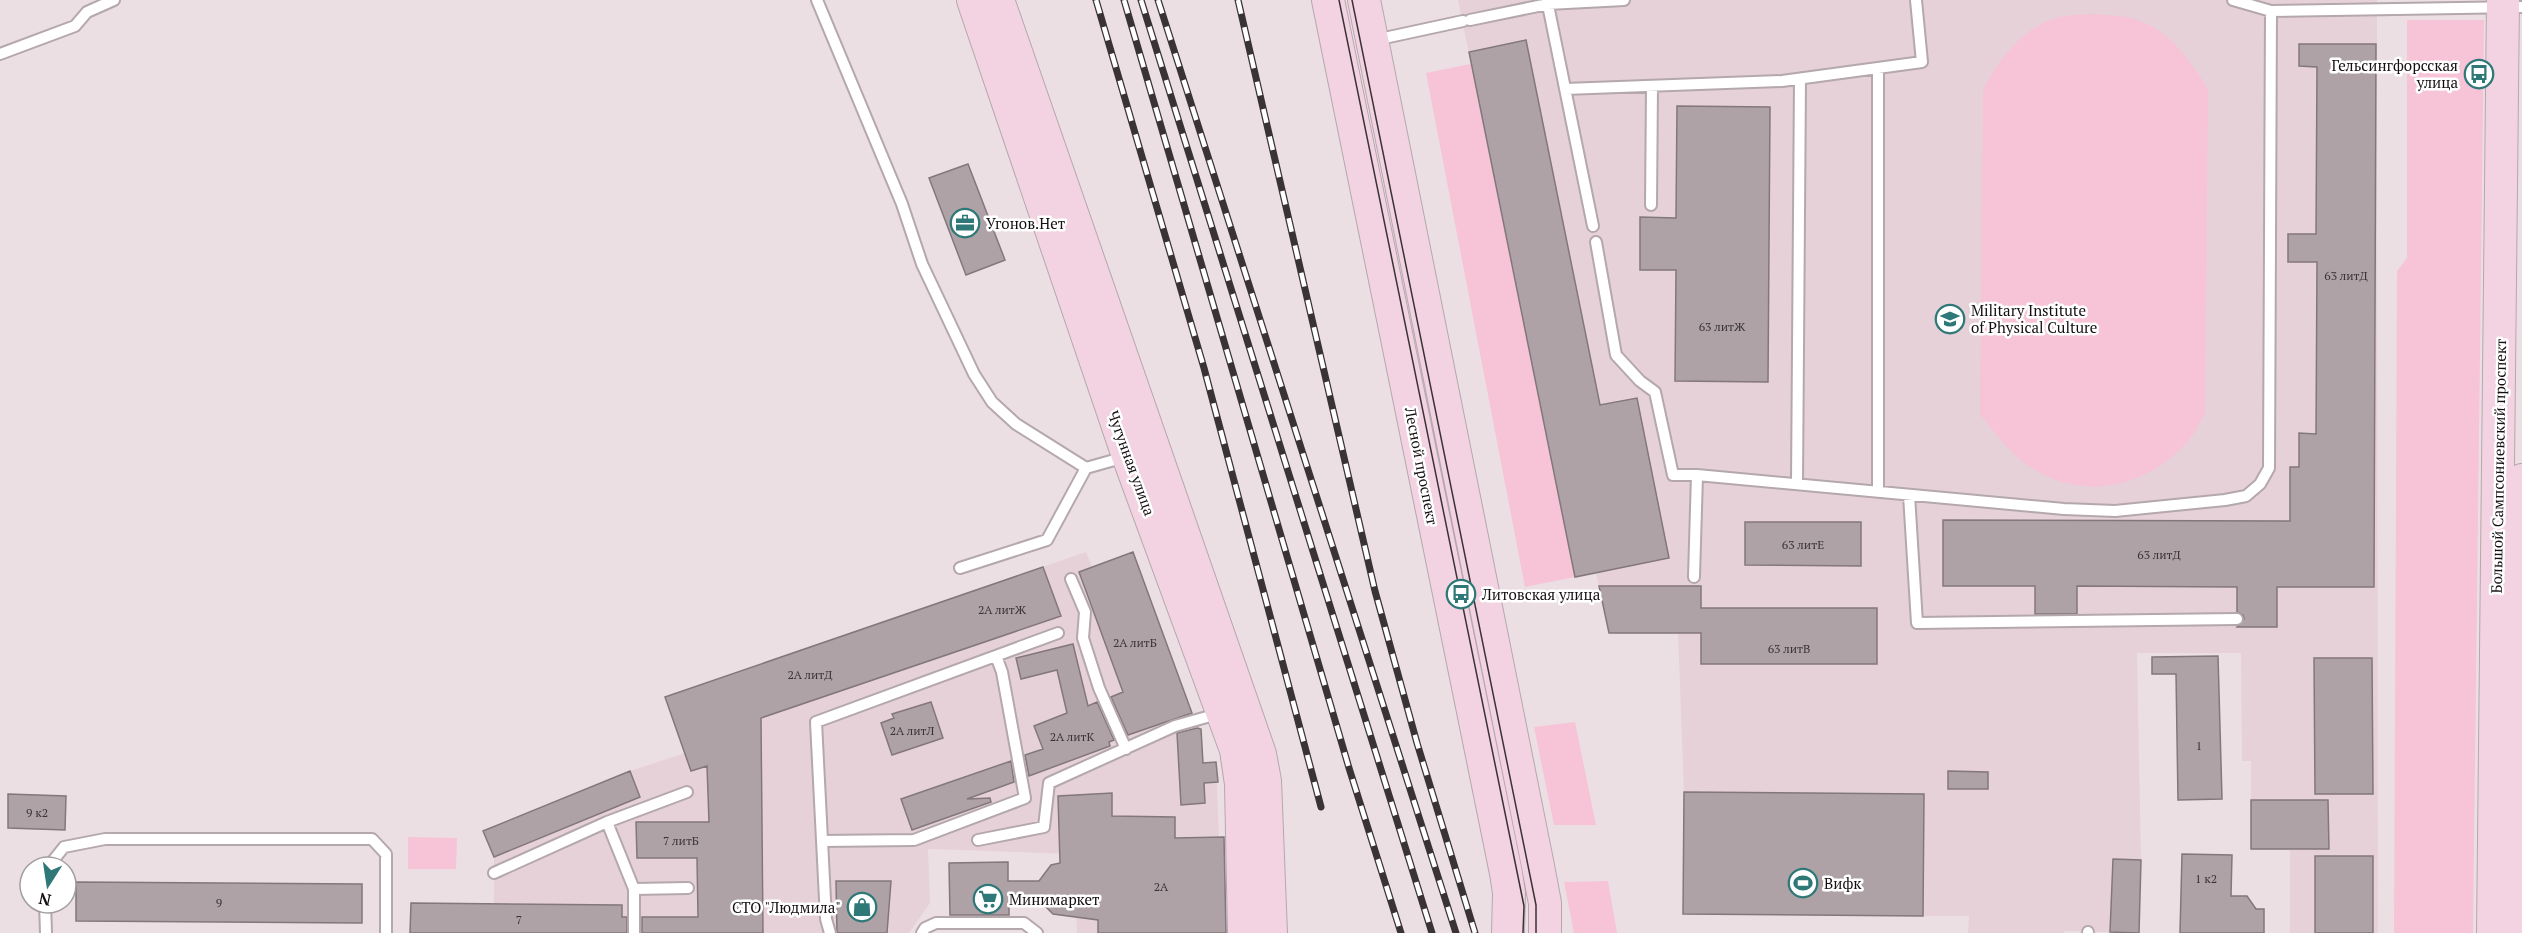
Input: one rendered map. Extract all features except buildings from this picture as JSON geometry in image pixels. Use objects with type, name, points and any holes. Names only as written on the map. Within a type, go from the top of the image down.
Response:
[{"type":"main road","name":"Чугунная улица","points":[[973,0],[1141,451],[1233,709],[1260,754],[1265,781],[1271,933]]},
{"type":"main road","name":"Чугунная улица","points":[[998,0],[1141,451]]},
{"type":"main road","name":"Лесной проспект","points":[[1328,0],[1508,883],[1510,920],[1508,933]]},
{"type":"main road","points":[[1364,0],[1540,876],[1545,903],[1545,933]]},
{"type":"main road","name":"Большой Сампсониевский проспект","points":[[2493,933],[2511,247],[2509,4]]},
{"type":"main road","points":[[1397,344],[1431,337]]},
{"type":"main road","name":"Большой Сампсониевский проспект","points":[[2517,933],[2522,480]]},
{"type":"main road","name":"Чугунная улица","points":[[1233,709],[1241,784],[1244,933]]},
{"type":"lane","points":[[0,54],[75,26],[87,12],[114,0]]},
{"type":"lane","points":[[817,0],[902,204],[922,264],[974,374],[992,402],[1016,424],[1086,468]]},
{"type":"lane","points":[[1372,40],[1548,2],[1624,0]]},
{"type":"lane","points":[[1565,89],[1800,79],[1922,62],[1916,0]]},
{"type":"lane","points":[[2233,0],[2271,11],[2391,4],[2509,4]]},
{"type":"lane","points":[[1548,2],[1593,226]]},
{"type":"lane","points":[[1596,242],[1616,355],[1640,381],[1655,392],[1673,475],[1697,475],[2064,509],[2115,511],[2246,496],[2260,484],[2269,468],[2271,11]]},
{"type":"lane","points":[[1878,68],[1878,492]]},
{"type":"lane","points":[[1797,484],[1800,79]]},
{"type":"lane","points":[[1651,205],[1652,86]]},
{"type":"lane","points":[[960,568],[1047,540],[1086,468],[1141,451]]},
{"type":"lane","points":[[1694,577],[1697,475]]},
{"type":"lane","points":[[1909,495],[1917,623],[2237,619]]},
{"type":"lane","points":[[1071,579],[1085,612],[1083,639],[1099,688],[1126,749]]},
{"type":"lane","points":[[830,933],[826,919],[816,722],[1058,633]]},
{"type":"lane","points":[[822,841],[914,840],[1025,798],[1002,672],[996,656]]},
{"type":"lane","points":[[978,840],[1044,827],[1049,783],[1175,726],[1233,709]]},
{"type":"lane","points":[[494,873],[607,822],[687,792]]},
{"type":"lane","points":[[607,822],[634,889],[634,933]]},
{"type":"lane","points":[[58,855],[64,848],[105,839],[372,839],[386,854],[386,933]]},
{"type":"lane","points":[[634,889],[688,888]]},
{"type":"lane","points":[[45,915],[46,933]]},
{"type":"lane","points":[[922,933],[925,928],[936,923],[1024,923],[1037,933]]},
{"type":"shaded area","name":"Military Institute of Physical Culture","points":[[1458,0],[2377,0],[2378,933],[2290,933],[2290,850],[2251,849],[2251,761],[2242,761],[2241,653],[2137,653],[2141,860],[2139,933],[2065,931],[2064,933],[1968,933],[1969,916],[1923,916],[1684,792],[1678,633],[1609,633],[1596,573],[1575,577]]},
{"type":"shaded area","points":[[2089,14],[2131,18],[2156,29],[2185,56],[2208,89],[2205,413],[2188,441],[2171,458],[2152,471],[2131,480],[2110,485],[2087,486],[2065,483],[2044,475],[2023,462],[2005,445],[1980,414],[1983,89],[2004,56],[2022,37],[2056,18]]},
{"type":"shaded area","points":[[2407,20],[2484,20],[2473,933],[2394,933],[2397,271],[2407,258]]},
{"type":"shaded area","points":[[1471,64],[1575,577],[1525,587],[1426,73]]},
{"type":"shaded area","points":[[1086,552],[1092,567],[1133,552],[1191,712],[1201,729],[1203,763],[1216,762],[1219,837],[1224,837],[1226,933],[1077,933],[1074,854],[928,849],[930,903],[909,933],[622,933],[621,905],[494,903],[494,857],[483,831],[630,771],[685,753],[665,697]]},
{"type":"shaded area","points":[[1575,722],[1596,825],[1554,825],[1534,727]]},
{"type":"shaded area","points":[[408,837],[457,838],[456,869],[408,869]]},
{"type":"shaded area","points":[[1608,881],[1617,933],[1574,933],[1564,882]]},
{"type":"tram line","points":[[1339,0],[1524,906],[1523,933]]},
{"type":"tram line","points":[[1352,0],[1536,905],[1536,933]]},
{"type":"railway","points":[[1096,0],[1204,368],[1321,807]]},
{"type":"railway","points":[[1124,0],[1349,768],[1401,933]]},
{"type":"railway","points":[[1141,0],[1432,933]]},
{"type":"railway","points":[[1158,0],[1456,933]]},
{"type":"railway","points":[[1238,0],[1375,591],[1417,743],[1475,933]]},
{"type":"place","name":"Гельсингфорсская улица","points":[[2479,74]]},
{"type":"place","name":"Угонов.Нет","points":[[965,223]]},
{"type":"place","name":"Military Institute of Physical Culture","points":[[1950,319]]},
{"type":"place","name":"Литовская улица","points":[[1461,594]]},
{"type":"place","name":"Вифк","points":[[1803,883]]},
{"type":"place","name":"Минимаркет","points":[[988,899]]},
{"type":"place","name":"СТО \"Людмила\"","points":[[862,907]]}]
